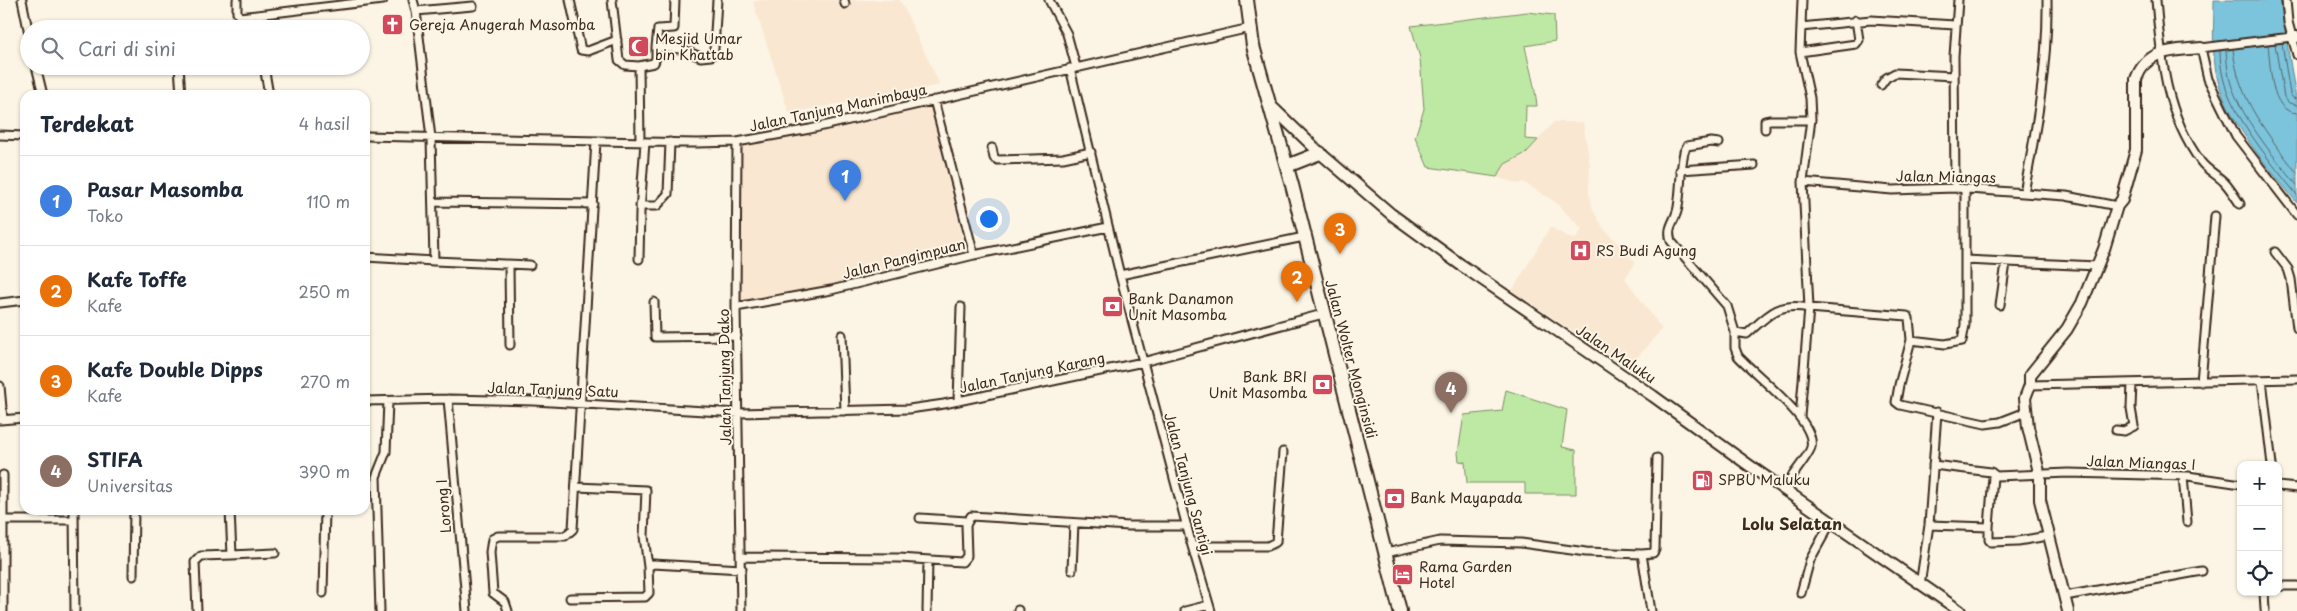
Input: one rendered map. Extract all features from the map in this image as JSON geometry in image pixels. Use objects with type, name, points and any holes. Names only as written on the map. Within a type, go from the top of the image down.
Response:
[{"type":"highway","name":"Jalan Wolter Monginsidi","points":[[1247,0],[1250,28],[1400,611]]},
{"type":"highway","points":[[1287,166],[1320,153]]},
{"type":"main road","points":[[2068,611],[2040,500],[2040,476],[2026,412],[2025,398],[2030,385],[2030,375],[2062,335],[2082,303],[2111,232],[2117,206],[2122,200],[2136,150],[2136,79],[2145,62],[2161,53],[2205,48]]},
{"type":"main road","name":"Jalan Maluku","points":[[1270,105],[1371,199],[1461,265],[1661,400],[1920,585],[1960,611]]},
{"type":"street","points":[[22,0],[26,20]]},
{"type":"street","points":[[237,0],[237,13],[240,17],[383,0]]},
{"type":"street","points":[[412,0],[416,11],[431,138],[434,262]]},
{"type":"street","points":[[570,0],[581,50],[588,51],[617,40]]},
{"type":"street","points":[[612,0],[619,60],[625,65],[639,66],[652,64],[656,58],[658,30],[674,28],[675,0]]},
{"type":"street","points":[[656,47],[680,49],[701,57],[711,56],[714,48],[717,0]]},
{"type":"street","points":[[1049,0],[1067,34],[1108,227],[1143,362]]},
{"type":"street","points":[[1800,417],[1809,308],[1803,182],[1811,120],[1810,98],[1800,52],[1802,0]]},
{"type":"street","points":[[1955,188],[1954,76],[1955,24],[1958,0]]},
{"type":"street","points":[[2024,194],[2039,118],[2048,38],[2047,0]]},
{"type":"street","points":[[2156,0],[2164,79],[2170,99],[2185,135],[2202,163],[2225,184],[2240,204]]},
{"type":"street","points":[[2286,0],[2288,22],[2297,55]]},
{"type":"street","points":[[416,11],[473,6]]},
{"type":"street","points":[[1801,27],[1856,20],[1955,24]]},
{"type":"street","points":[[1800,52],[1856,44],[1858,40],[1856,20]]},
{"type":"street","name":"Jalan Tanjung Manimbaya","points":[[370,136],[737,142],[810,130],[1250,28]]},
{"type":"street","points":[[2292,37],[2205,48],[2208,79],[2236,136],[2297,215]]},
{"type":"street","points":[[639,66],[643,142],[639,259]]},
{"type":"street","points":[[1881,85],[1886,78],[1895,73],[1954,76]]},
{"type":"street","points":[[38,75],[42,90]]},
{"type":"street","points":[[180,75],[181,90]]},
{"type":"street","points":[[266,75],[268,90]]},
{"type":"street","points":[[934,100],[974,255]]},
{"type":"street","points":[[1765,129],[1765,121],[1770,120],[1811,120]]},
{"type":"street","points":[[0,134],[20,136]]},
{"type":"street","points":[[508,611],[505,602],[498,599],[493,593],[490,552],[492,539],[498,536],[569,535],[573,529],[596,141]]},
{"type":"street","points":[[640,206],[659,205],[668,194],[670,142]]},
{"type":"street","name":"Jalan Tanjung Dako","points":[[737,142],[736,307],[742,557],[741,611]]},
{"type":"street","points":[[1719,143],[1711,142],[1687,146],[1680,170],[1678,209],[1669,227],[1670,241],[1710,284],[1726,306],[1735,332],[1735,350],[1750,369],[1800,417],[1810,433],[1811,447],[1783,488]]},
{"type":"street","points":[[992,148],[994,158],[998,160],[1063,158],[1091,152]]},
{"type":"street","points":[[1680,170],[1754,165]]},
{"type":"street","name":"Jalan Miangas","points":[[1803,182],[1892,190],[1955,188],[2066,196],[2106,202],[2117,206]]},
{"type":"street","points":[[1911,340],[1945,344],[1962,341],[1965,325],[1965,190]]},
{"type":"street","points":[[433,202],[593,204]]},
{"type":"street","points":[[2202,382],[2215,216]]},
{"type":"street","name":"Jalan Pangimpuan","points":[[736,307],[831,290],[974,255],[1108,227]]},
{"type":"street","points":[[1120,275],[1304,237]]},
{"type":"street","points":[[2275,252],[2288,270],[2291,279],[2297,328]]},
{"type":"street","points":[[370,258],[530,265]]},
{"type":"street","points":[[1965,260],[2096,266]]},
{"type":"street","points":[[2000,306],[2006,263]]},
{"type":"street","points":[[509,264],[510,345]]},
{"type":"street","points":[[0,303],[20,301]]},
{"type":"street","points":[[654,302],[655,337],[737,336]]},
{"type":"street","points":[[1735,350],[1747,334],[1773,312],[1788,305],[1907,316],[1909,318],[1911,340],[1896,402],[1900,405],[1985,424],[2000,422],[2026,412]]},
{"type":"street","points":[[958,401],[960,307]]},
{"type":"street","name":"Jalan Tanjung Karang","points":[[739,413],[909,409],[958,401],[1143,362],[1323,314]]},
{"type":"street","points":[[1735,332],[1747,334]]},
{"type":"street","points":[[842,335],[845,411]]},
{"type":"street","name":"Jalan Tanjung Santigi","points":[[1143,362],[1210,608]]},
{"type":"street","points":[[2030,385],[2297,379]]},
{"type":"street","points":[[2262,380],[2272,461]]},
{"type":"street","points":[[2116,430],[2124,431],[2134,426],[2131,408],[2132,383]]},
{"type":"street","points":[[0,386],[2,419],[20,418]]},
{"type":"street","name":"Jalan Tanjung Satu","points":[[370,401],[448,399],[580,403],[739,413]]},
{"type":"street","name":"Lorong I","points":[[448,399],[467,611]]},
{"type":"street","points":[[380,611],[376,477],[386,452],[388,400]]},
{"type":"street","points":[[1920,585],[1929,525],[1937,412]]},
{"type":"street","points":[[1192,546],[1268,546],[1276,542],[1283,452]]},
{"type":"street","points":[[1386,553],[1440,541],[1521,543],[1586,552],[1652,553],[1656,550],[1657,458]]},
{"type":"street","name":"Jalan Miangas I","points":[[1933,465],[1992,472],[1993,476],[2040,476],[2068,473],[2183,476],[2237,483]]},
{"type":"street","points":[[2,475],[3,611]]},
{"type":"street","points":[[1993,476],[1989,540],[1991,542],[2018,541],[2048,536]]},
{"type":"street","points":[[2183,476],[2187,522]]},
{"type":"street","points":[[2282,486],[2297,488]]},
{"type":"street","points":[[570,598],[645,597],[649,593],[644,536],[646,490],[576,487]]},
{"type":"street","points":[[74,515],[75,611]]},
{"type":"street","points":[[133,576],[134,515]]},
{"type":"street","points":[[230,515],[232,555]]},
{"type":"street","points":[[323,593],[325,515]]},
{"type":"street","points":[[742,557],[962,562],[967,556],[967,521],[971,516],[1129,526],[1187,526]]},
{"type":"street","points":[[920,518],[967,521]]},
{"type":"street","points":[[1,520],[74,520]]},
{"type":"street","points":[[1802,593],[1810,560],[1831,522]]},
{"type":"street","points":[[1072,570],[1074,523]]},
{"type":"street","points":[[1929,525],[1989,527]]},
{"type":"street","points":[[197,611],[194,570],[196,560],[201,556],[275,553]]},
{"type":"street","points":[[1642,554],[1652,611]]},
{"type":"street","points":[[927,611],[928,560]]},
{"type":"street","points":[[648,567],[653,564],[742,569]]},
{"type":"street","points":[[2065,596],[2202,571]]},
{"type":"street","points":[[2282,586],[2297,586]]},
{"type":"street","points":[[2264,596],[2265,610]]},
{"type":"street","points":[[1185,611],[1210,608]]},
{"type":"shaded area","points":[[760,0],[900,0],[940,85],[789,113],[753,2]]},
{"type":"shaded area","points":[[930,102],[965,248],[885,272],[782,296],[739,301],[741,146],[811,133]]},
{"type":"shaded area","name":"RS Budi Agung","points":[[1554,122],[1583,122],[1590,164],[1589,192],[1593,210],[1604,229],[1636,263],[1625,278],[1662,329],[1628,368],[1512,291],[1550,227],[1575,240],[1582,229],[1555,202],[1523,182],[1518,184],[1497,177],[1505,164],[1526,153]]},
{"type":"green space","points":[[1527,12],[1554,15],[1555,41],[1525,46],[1537,106],[1526,106],[1525,139],[1538,140],[1526,153],[1505,164],[1497,177],[1428,167],[1415,137],[1424,109],[1420,58],[1411,26]]},
{"type":"green space","points":[[1506,390],[1567,410],[1562,447],[1576,450],[1576,494],[1525,494],[1525,483],[1467,483],[1465,462],[1459,461],[1458,453],[1464,415],[1502,411]]},
{"type":"water","points":[[2214,0],[2280,0],[2297,104],[2297,203],[2241,130],[2224,98],[2214,61]]},
{"type":"place","name":"Gereja Anugerah Masomba","points":[[393,25]]},
{"type":"place","name":"Mesjid Umar bin Khattab","points":[[639,47]]},
{"type":"place","name":"Pasar Masomba","points":[[845,201]]},
{"type":"place","name":"RS Budi Agung","points":[[1580,251]]},
{"type":"place","name":"Kafe Double Dipps","points":[[1340,254]]},
{"type":"place","name":"Kafe Toffe","points":[[1297,302]]},
{"type":"place","name":"Bank Danamon Unit Masomba","points":[[1112,307]]},
{"type":"place","name":"Bank BRI Unit Masomba","points":[[1323,385]]},
{"type":"place","name":"STIFA","points":[[1451,413]]},
{"type":"place","name":"SPBU Maluku","points":[[1702,480]]},
{"type":"place","name":"Bank Mayapada","points":[[1394,498]]},
{"type":"place","name":"Rama Garden Hotel","points":[[1403,575]]},
{"type":"district","name":"Lolu Selatan","points":[[1792,524]]}]
